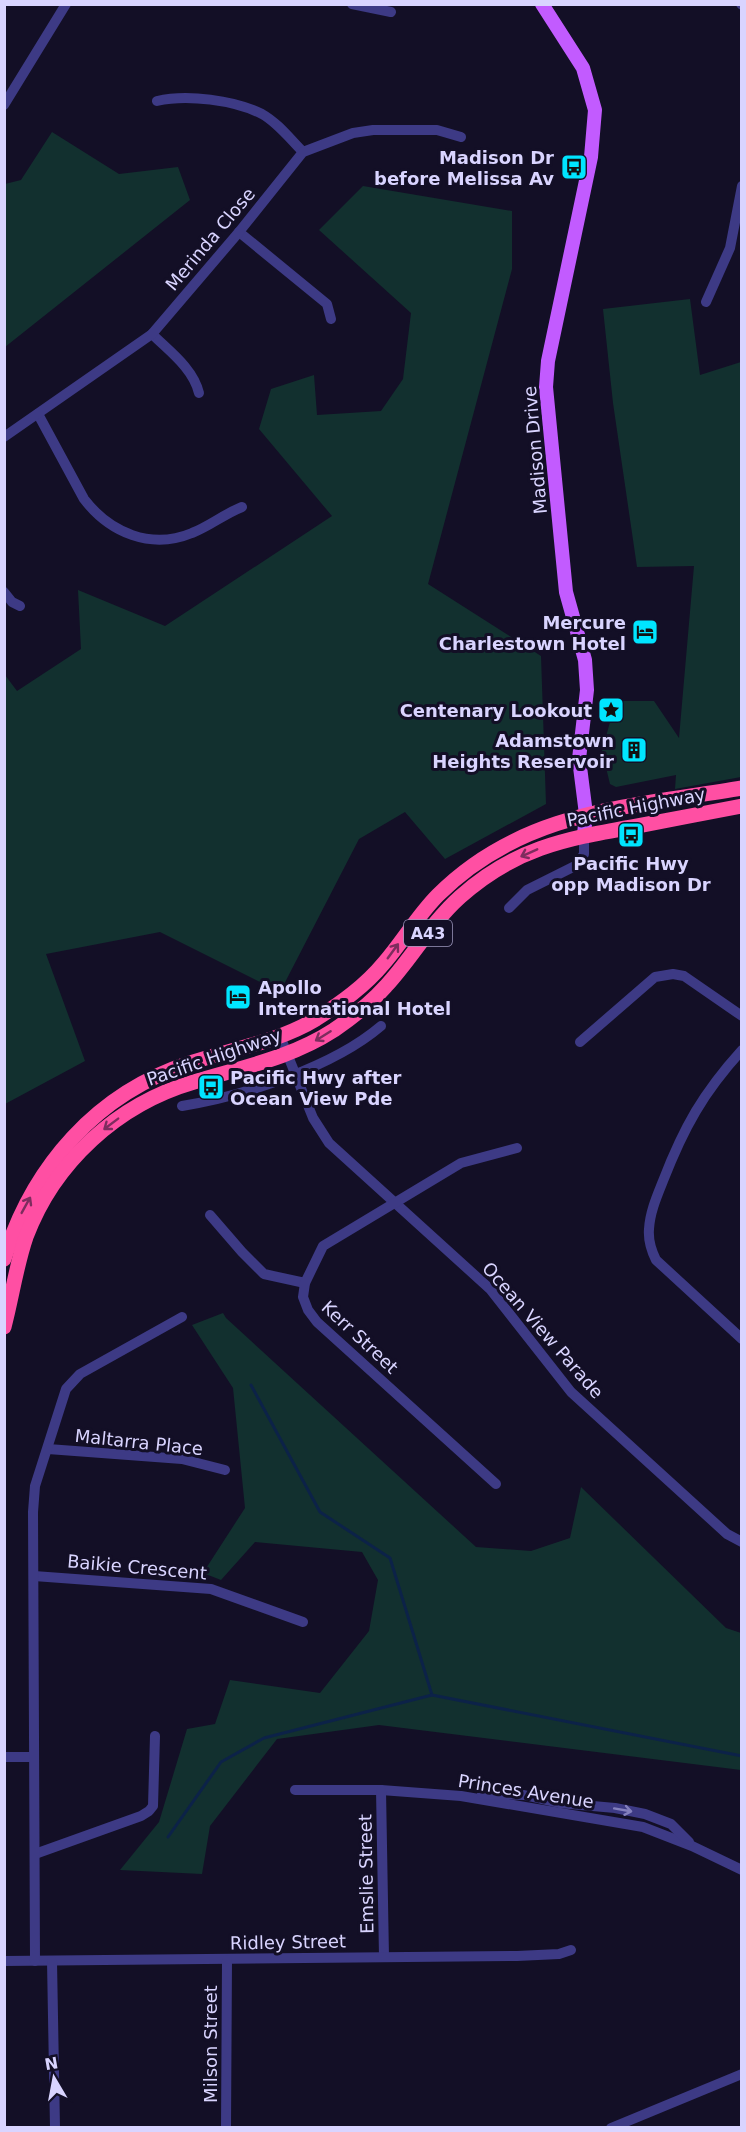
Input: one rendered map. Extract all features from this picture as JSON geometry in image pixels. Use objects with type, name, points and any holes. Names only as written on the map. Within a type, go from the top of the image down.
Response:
[{"type":"highway","name":"Pacific Highway","points":[[4,1259],[23,1210],[51,1162],[85,1124],[119,1098],[161,1073],[280,1036],[309,1023],[356,990],[383,964],[438,895],[495,850],[534,831],[586,814],[741,788]]},
{"type":"highway","name":"Pacific Highway","points":[[4,1327],[17,1269],[34,1220],[51,1189],[84,1146],[110,1124],[139,1104],[161,1093],[288,1054],[317,1041],[365,1007],[387,986],[459,897],[522,855],[584,835],[741,806]]},
{"type":"main road","name":"Madison Drive","points":[[542,4],[583,68],[595,110],[591,157],[548,361],[546,387],[567,592],[585,660],[587,690],[579,759],[586,814],[584,835]]},
{"type":"street","points":[[4,105],[66,4]]},
{"type":"street","points":[[352,4],[391,12]]},
{"type":"street","points":[[157,101],[172,98],[201,99],[247,108],[262,114],[273,122],[303,152],[353,133],[373,130],[437,130],[461,137]]},
{"type":"street","name":"Merinda Close","points":[[4,437],[152,334],[239,232],[303,152]]},
{"type":"street","points":[[706,302],[730,248],[741,186]]},
{"type":"street","points":[[239,232],[327,304],[331,319]]},
{"type":"street","points":[[730,248],[741,251]]},
{"type":"street","points":[[152,334],[185,366],[197,385],[198,393]]},
{"type":"street","points":[[38,414],[84,499],[100,517],[120,531],[134,537],[162,540],[177,538],[204,528],[228,512],[242,507]]},
{"type":"street","points":[[4,592],[12,602],[20,606]]},
{"type":"street","points":[[509,908],[527,890],[578,865],[584,854],[584,835]]},
{"type":"street","points":[[580,1042],[648,982],[663,975],[684,976],[741,1016]]},
{"type":"street","name":"Pacific Highway","points":[[182,1106],[237,1094],[296,1075],[354,1047],[381,1026]]},
{"type":"street","name":"Ocean View Parade","points":[[280,1036],[320,1131],[329,1143],[490,1289],[571,1392],[727,1534],[741,1542]]},
{"type":"street","points":[[741,1050],[708,1090],[685,1127],[654,1203],[648,1232],[650,1248],[656,1260],[741,1339]]},
{"type":"street","points":[[210,1215],[264,1274],[305,1283],[323,1246],[462,1163],[517,1148]]},
{"type":"street","name":"Kerr Street","points":[[305,1283],[303,1297],[308,1310],[317,1322],[496,1484]]},
{"type":"street","points":[[35,1961],[33,1512],[35,1486],[66,1389],[71,1382],[80,1374],[182,1317]]},
{"type":"street","name":"Maltarra Place","points":[[48,1449],[182,1459],[225,1470]]},
{"type":"street","name":"Baikie Crescent","points":[[34,1576],[211,1589],[303,1622]]},
{"type":"street","points":[[35,1854],[141,1816],[149,1811],[153,1806],[155,1736]]},
{"type":"street","points":[[4,1757],[34,1757]]},
{"type":"street","name":"Princes Avenue","points":[[295,1790],[381,1790],[461,1796],[643,1827],[692,1846],[741,1870]]},
{"type":"street","name":"Emslie Street","points":[[381,1790],[384,1957]]},
{"type":"street","name":"Ridley Street","points":[[4,1961],[517,1956],[571,1950]]},
{"type":"street","name":"Milson Street","points":[[226,2127],[227,1960]]},
{"type":"street","points":[[52,1961],[55,2127]]},
{"type":"street","points":[[611,2127],[741,2074]]},
{"type":"green space","points":[[52,132],[119,174],[178,167],[190,200],[5,347],[5,184],[21,180]]},
{"type":"green space","points":[[363,186],[512,211],[512,269],[428,584],[541,656],[546,804],[445,859],[405,812],[359,839],[280,992],[160,932],[46,954],[85,1061],[5,1104],[5,675],[17,691],[81,649],[78,590],[165,626],[332,516],[259,429],[271,389],[314,375],[317,415],[381,411],[403,379],[411,313],[319,230]]},
{"type":"green space","points":[[690,299],[700,375],[741,362],[741,777],[675,789],[676,775],[616,787],[610,784],[602,751],[610,722],[599,715],[609,701],[654,701],[679,738],[694,566],[637,567],[613,403],[603,309]]},
{"type":"green space","points":[[223,1313],[476,1547],[531,1551],[570,1538],[581,1487],[726,1628],[741,1633],[741,1770],[379,1725],[277,1739],[210,1826],[202,1874],[120,1870],[159,1822],[187,1729],[215,1724],[230,1680],[320,1693],[369,1631],[378,1580],[362,1552],[255,1542],[221,1580],[203,1573],[245,1508],[233,1388],[192,1325]]},
{"type":"waterway","points":[[251,1385],[320,1512],[390,1558],[432,1695]]},
{"type":"waterway","points":[[168,1837],[221,1762],[264,1738],[432,1695],[742,1756]]},
{"type":"place","name":"Madison Dr before Melissa Av","points":[[574,167]]},
{"type":"place","name":"Mercure Charlestown Hotel","points":[[645,632]]},
{"type":"place","name":"Centenary Lookout","points":[[611,710]]},
{"type":"place","name":"Adamstown Heights Reservoir","points":[[634,750]]},
{"type":"place","name":"Pacific Hwy opp Madison Dr","points":[[631,835]]},
{"type":"place","name":"Apollo International Hotel","points":[[238,997]]},
{"type":"place","name":"Pacific Hwy after Ocean View Pde","points":[[211,1087]]}]
